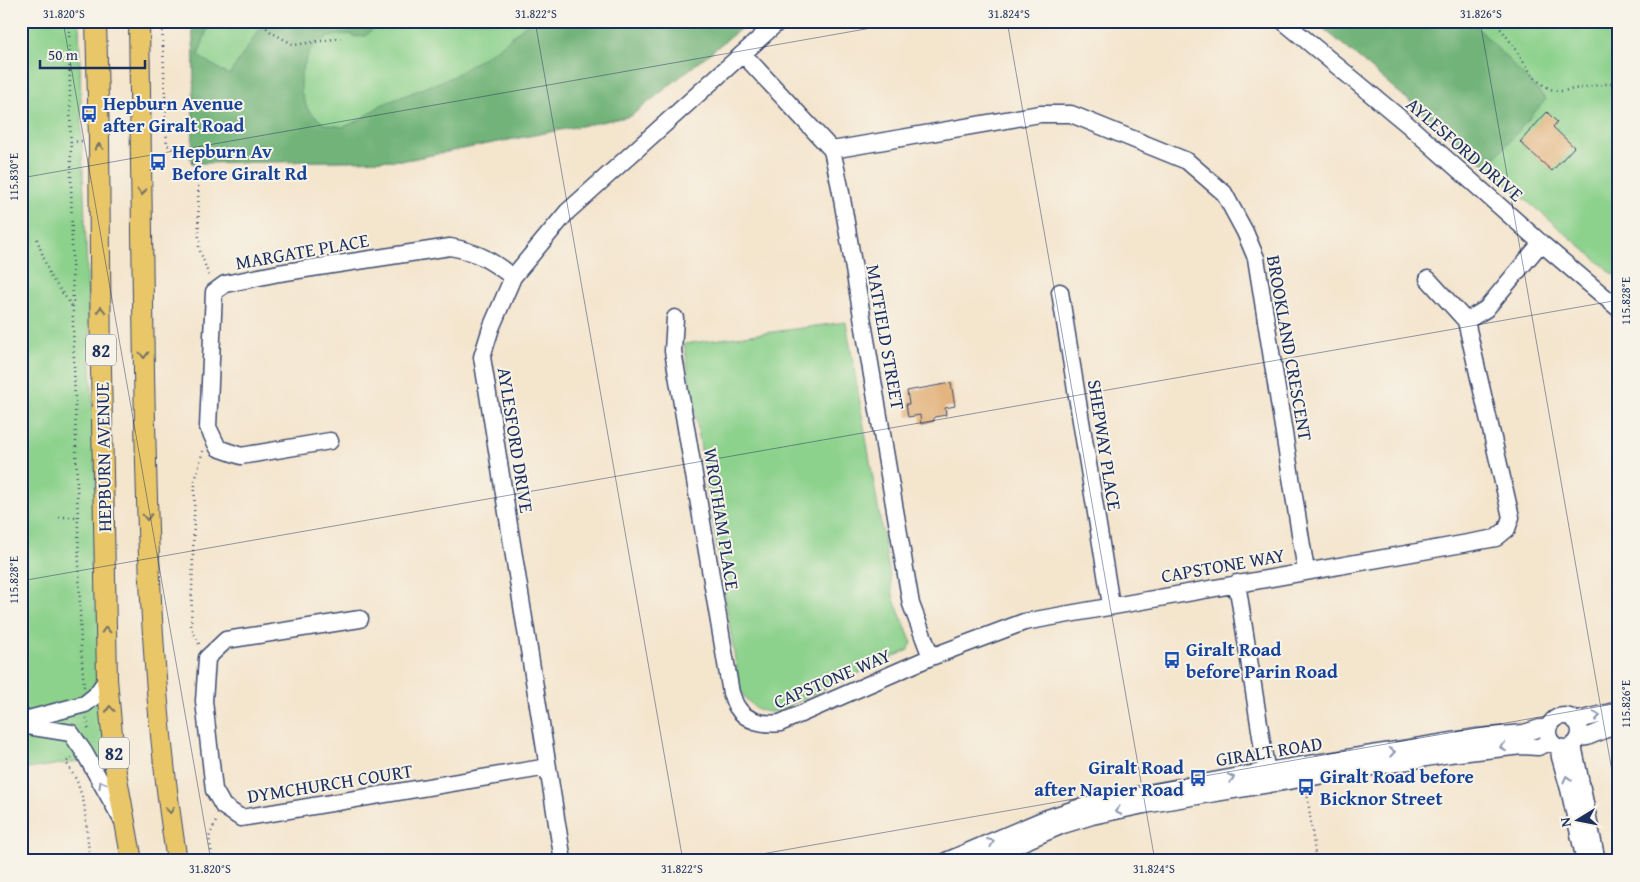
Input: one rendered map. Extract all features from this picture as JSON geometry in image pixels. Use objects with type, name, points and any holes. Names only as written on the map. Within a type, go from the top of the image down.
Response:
[{"type":"main road","name":"HEPBURN AVENUE","points":[[96,21],[107,678],[116,767],[132,861]]},
{"type":"main road","name":"82","points":[[139,21],[148,557],[164,761],[177,861]]},
{"type":"street","name":"AYLESFORD DRIVE","points":[[563,861],[482,357],[491,328],[513,277],[567,212],[779,21]]},
{"type":"street","name":"AYLESFORD DRIVE","points":[[1283,21],[1407,124],[1541,243],[1619,309]]},
{"type":"street","points":[[743,54],[832,150]]},
{"type":"street","name":"BROOKLAND CRESCENT","points":[[832,150],[1040,114],[1071,114],[1187,162],[1224,193],[1246,232],[1256,258],[1306,571]]},
{"type":"street","name":"MATFIELD STREET","points":[[832,150],[840,187],[911,604],[931,658]]},
{"type":"street","points":[[1466,321],[1486,309],[1541,243]]},
{"type":"street","name":"MARGATE PLACE","points":[[214,292],[225,284],[279,273],[450,247],[465,250],[489,260],[513,277]]},
{"type":"street","name":"CAPSTONE WAY","points":[[750,719],[766,724],[780,723],[931,658],[1024,622],[1496,538],[1506,529],[1511,517],[1466,321],[1428,279]]},
{"type":"street","points":[[214,292],[208,427],[218,448],[241,456],[330,441]]},
{"type":"street","name":"SHEPWAY PLACE","points":[[1060,292],[1111,605]]},
{"type":"street","name":"WROTHAM PLACE","points":[[675,318],[674,351],[731,693],[738,709],[750,719]]},
{"type":"street","points":[[1237,583],[1268,778]]},
{"type":"street","points":[[207,658],[226,640],[360,619]]},
{"type":"street","name":"DYMCHURCH COURT","points":[[207,658],[204,702],[214,790],[223,806],[241,818],[548,767]]},
{"type":"street","points":[[21,721],[85,704],[95,696],[107,678]]},
{"type":"street","points":[[1575,721],[1619,710]]},
{"type":"street","points":[[1562,740],[1580,729],[1575,721],[1567,716],[1558,717],[1553,720],[1562,740],[1597,861]]},
{"type":"street","name":"GIRALT ROAD","points":[[946,861],[1033,824],[1084,806],[1133,795],[1268,778],[1305,778],[1481,749],[1538,746],[1562,740],[1587,737],[1619,724]]},
{"type":"street","points":[[21,725],[71,733],[84,752],[126,826]]},
{"type":"street","name":"GIRALT ROAD","points":[[978,861],[1063,825],[1092,816],[1268,778],[1478,737],[1524,733],[1540,728],[1562,740]]},
{"type":"street","points":[[1562,740],[1560,757],[1585,861]]},
{"type":"path","points":[[69,21],[81,650],[90,743],[84,752],[66,762],[77,781],[84,803],[90,861]]},
{"type":"path","points":[[162,21],[167,145],[187,156],[198,174],[199,248],[214,292]]},
{"type":"path","points":[[259,21],[271,32],[294,45],[341,38]]},
{"type":"path","points":[[1494,21],[1513,45],[1530,72],[1548,88],[1562,91],[1611,83],[1619,88]]},
{"type":"path","points":[[71,142],[99,140]]},
{"type":"path","points":[[37,239],[50,276],[73,308]]},
{"type":"path","points":[[207,658],[191,628],[195,481],[208,427]]},
{"type":"path","points":[[59,518],[78,517]]},
{"type":"path","points":[[1305,778],[1316,861]]},
{"type":"path","points":[[213,861],[209,837],[223,806]]},
{"type":"green space","points":[[21,21],[79,21],[82,147],[107,757],[21,770]]},
{"type":"green space","points":[[192,21],[750,21],[631,116],[406,160],[192,163],[194,57]]},
{"type":"green space","points":[[192,21],[210,21],[198,56],[229,75],[265,21],[377,21],[365,36],[357,37],[349,34],[332,36],[319,41],[310,50],[301,73],[301,92],[308,110],[324,124],[343,127],[360,120],[381,105],[452,77],[500,47],[530,21],[750,21],[631,116],[406,160],[192,163],[194,57]]},
{"type":"green space","points":[[1315,21],[1619,21],[1619,279]]},
{"type":"green space","points":[[1315,21],[1471,21],[1546,99],[1487,167]]},
{"type":"green space","points":[[846,322],[894,600],[912,643],[908,650],[778,711],[766,712],[751,704],[740,690],[684,344]]},
{"type":"building","points":[[1547,112],[1557,122],[1553,127],[1574,147],[1552,171],[1520,142]]},
{"type":"building","points":[[951,383],[955,406],[945,408],[946,415],[934,417],[934,421],[921,424],[920,415],[908,417],[907,391]]},
{"type":"place","name":"Hepburn Avenue after Giralt Road","points":[[89,114]]},
{"type":"place","name":"Hepburn Av Before Giralt Rd","points":[[158,162]]},
{"type":"place","name":"Giralt Road before Parin Road","points":[[1172,660]]},
{"type":"place","name":"Giralt Road after Napier Road","points":[[1198,778]]},
{"type":"place","name":"Giralt Road before Bicknor Street","points":[[1306,787]]}]
